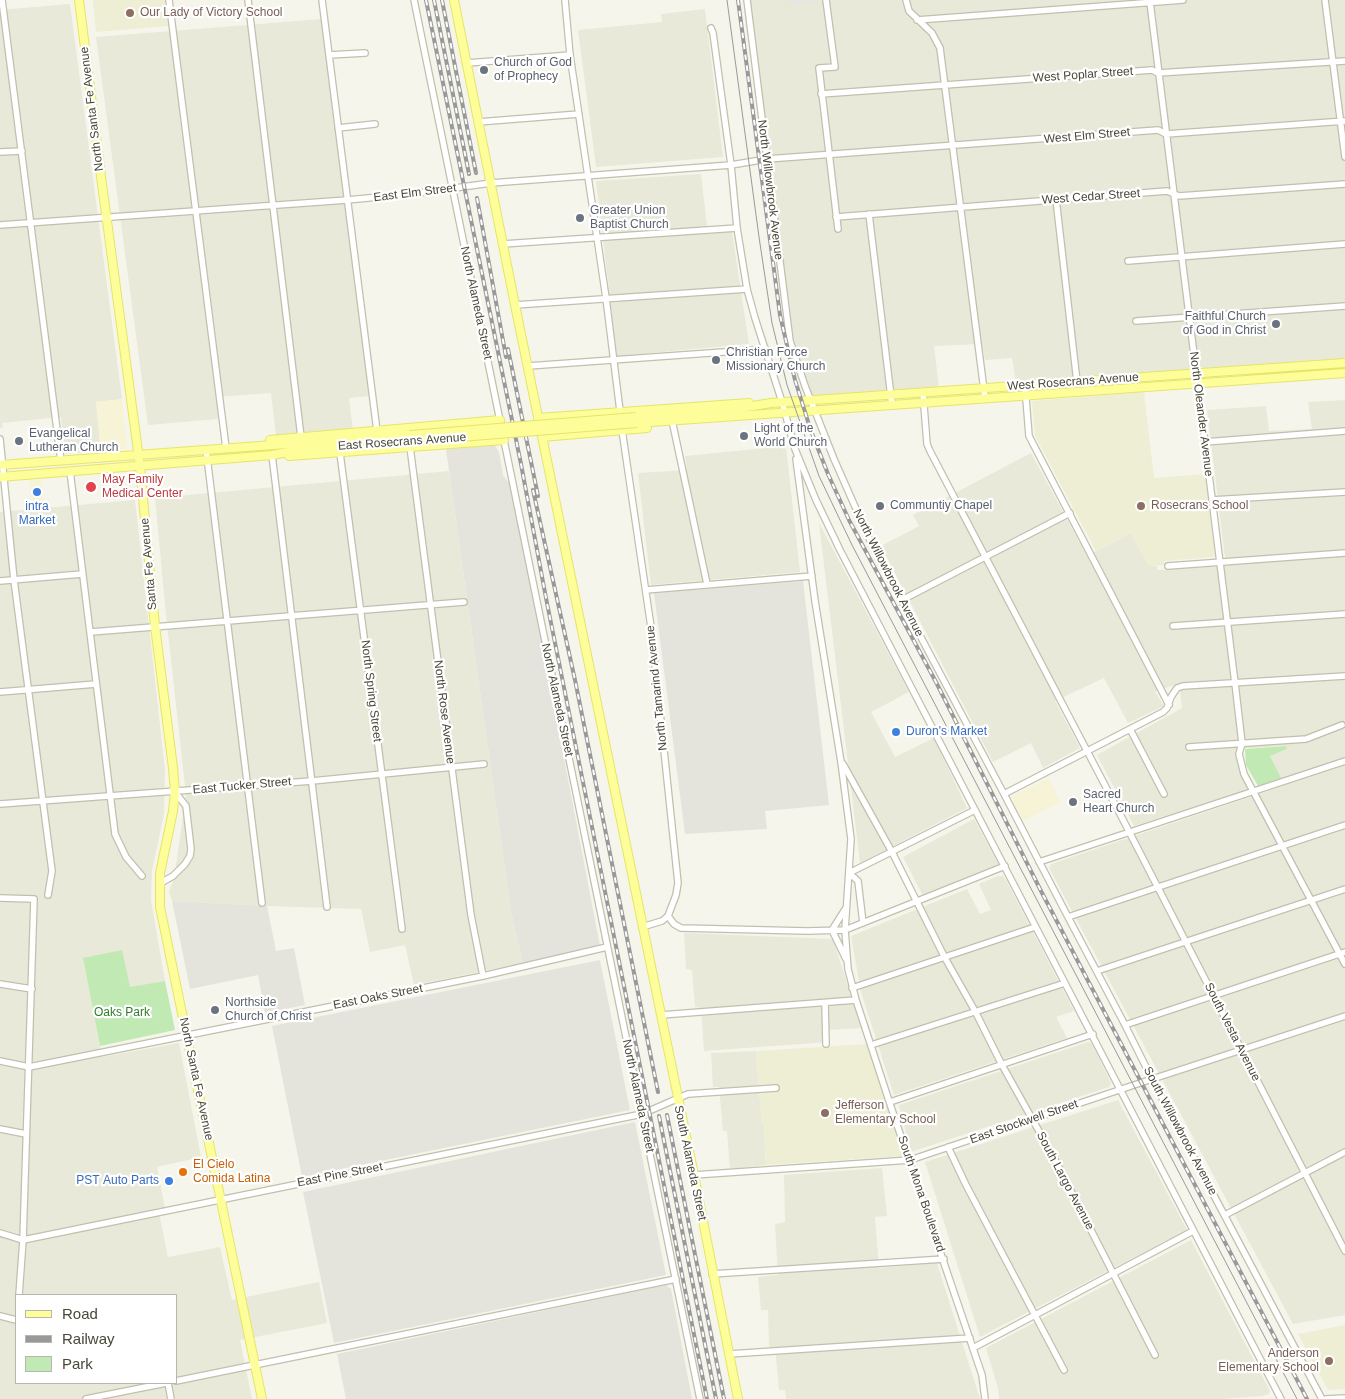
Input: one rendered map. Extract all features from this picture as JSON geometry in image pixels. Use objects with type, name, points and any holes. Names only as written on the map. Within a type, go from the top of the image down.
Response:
[{"type":"main road","name":"North Santa Fe Avenue","points":[[79,0],[106,217]]},
{"type":"main road","points":[[454,0],[642,927]]},
{"type":"main road","name":"Santa Fe Avenue","points":[[106,217],[139,454],[155,626],[175,792]]},
{"type":"main road","name":"West Rosecrans Avenue","points":[[802,401],[1345,363]]},
{"type":"main road","name":"West Rosecrans Avenue","points":[[805,411],[1345,373]]},
{"type":"main road","name":"East Rosecrans Avenue","points":[[2,477],[272,455],[305,449],[637,420],[771,403],[802,401]]},
{"type":"main road","points":[[538,418],[738,403],[771,403]]},
{"type":"main road","name":"East Rosecrans Avenue","points":[[637,420],[805,411]]},
{"type":"main road","points":[[542,437],[746,420],[776,414]]},
{"type":"main road","points":[[246,446],[263,441],[301,437],[500,420]]},
{"type":"main road","points":[[272,455],[291,456],[340,453],[410,441],[504,440]]},
{"type":"main road","name":"East Rosecrans Avenue","points":[[2,464],[246,446],[410,441]]},
{"type":"main road","name":"North Santa Fe Avenue","points":[[175,792],[159,884],[160,907],[255,1365]]},
{"type":"main road","name":"South Alameda Street","points":[[642,927],[694,1175],[738,1399]]},
{"type":"main road","points":[[255,1365],[262,1399]]},
{"type":"street","points":[[2,0],[61,460]]},
{"type":"street","points":[[169,0],[226,448]]},
{"type":"street","points":[[248,0],[301,437]]},
{"type":"street","points":[[322,0],[377,430]]},
{"type":"street","name":"North Alameda Street","points":[[414,0],[700,1399]]},
{"type":"street","points":[[565,0],[570,55],[606,298],[620,411]]},
{"type":"street","name":"North Willowbrook Avenue","points":[[747,0],[790,341],[814,411],[864,529],[1039,862]]},
{"type":"street","points":[[826,0],[835,67],[819,68],[838,229]]},
{"type":"street","points":[[906,0],[909,11],[932,33],[940,48],[986,398]]},
{"type":"street","points":[[1082,0],[1084,8]]},
{"type":"street","points":[[917,20],[1183,0]]},
{"type":"street","points":[[1325,0],[1343,121],[1345,157]]},
{"type":"street","name":"North Oleander Avenue","points":[[1150,2],[1190,317],[1196,384],[1228,622],[1242,743],[1239,754],[1241,765],[1311,900],[1342,953],[1345,964]]},
{"type":"street","points":[[711,28],[731,165],[737,228],[747,289],[754,318],[786,413],[795,449],[816,500],[840,550],[1035,927],[1093,1034],[1280,1399]]},
{"type":"street","points":[[329,56],[365,53]]},
{"type":"street","points":[[467,63],[570,55]]},
{"type":"street","name":"West Poplar Street","points":[[821,94],[1152,70],[1158,73],[1345,61]]},
{"type":"street","points":[[478,122],[579,114]]},
{"type":"street","name":"West Elm Street","points":[[828,154],[1158,130],[1166,134],[1343,121]]},
{"type":"street","points":[[338,128],[375,124]]},
{"type":"street","points":[[0,152],[22,151]]},
{"type":"street","name":"East Elm Street","points":[[0,225],[347,200],[411,194],[491,183],[731,165],[766,159],[828,154]]},
{"type":"street","name":"West Cedar Street","points":[[836,217],[1167,190],[1179,196],[1345,184]]},
{"type":"street","points":[[1056,199],[1077,382]]},
{"type":"street","points":[[868,214],[892,405]]},
{"type":"street","points":[[503,244],[737,228]]},
{"type":"street","points":[[1128,261],[1345,244]]},
{"type":"street","points":[[515,305],[747,289]]},
{"type":"street","points":[[1136,321],[1345,306]]},
{"type":"street","points":[[528,366],[766,350]]},
{"type":"street","points":[[1025,386],[1030,436],[1169,705]]},
{"type":"street","name":"South Vesta Avenue","points":[[923,393],[927,444],[930,451],[1186,941],[1345,1251]]},
{"type":"street","points":[[672,426],[707,584]]},
{"type":"street","name":"North Tamarind Avenue","points":[[622,430],[646,590],[678,870],[676,895],[668,916]]},
{"type":"street","points":[[1205,442],[1345,431]]},
{"type":"street","points":[[0,439],[2,477],[14,580],[52,871],[48,895]]},
{"type":"street","name":"North Rose Avenue","points":[[410,441],[471,915],[483,976]]},
{"type":"street","points":[[206,449],[262,903]]},
{"type":"street","name":"South Mona Boulevard","points":[[795,449],[812,576],[842,762],[851,839],[845,930],[847,961],[852,988],[970,1338],[982,1376],[985,1399]]},
{"type":"street","name":"North Spring Street","points":[[340,453],[402,929]]},
{"type":"street","points":[[272,455],[327,907]]},
{"type":"street","points":[[70,471],[115,834],[119,846],[126,857],[142,876]]},
{"type":"street","points":[[1212,500],[1345,492]]},
{"type":"street","points":[[902,600],[1070,513]]},
{"type":"street","points":[[1168,566],[1345,553]]},
{"type":"street","points":[[0,581],[82,574]]},
{"type":"street","points":[[646,590],[812,576]]},
{"type":"street","points":[[91,632],[464,602]]},
{"type":"street","points":[[1173,626],[1345,614]]},
{"type":"street","points":[[1004,794],[1163,712],[1169,705],[1173,692],[1178,688],[1345,676]]},
{"type":"street","points":[[0,692],[96,684]]},
{"type":"street","points":[[1189,747],[1306,739],[1342,725]]},
{"type":"street","points":[[1130,729],[1164,794]]},
{"type":"street","points":[[1039,862],[1345,761]]},
{"type":"street","name":"South Largo Avenue","points":[[842,762],[892,852],[945,958],[975,1011],[1002,1065],[1054,1158],[1155,1355]]},
{"type":"street","name":"East Tucker Street","points":[[0,804],[382,775],[484,764]]},
{"type":"street","points":[[159,884],[173,876],[190,856],[191,849],[186,806],[175,792]]},
{"type":"street","points":[[863,923],[858,882],[849,873],[975,810]]},
{"type":"street","points":[[1068,917],[1345,826]]},
{"type":"street","name":"South Willowbrook Avenue","points":[[1039,862],[1322,1399]]},
{"type":"street","points":[[642,927],[662,921],[668,916],[674,924],[681,928],[845,930],[1005,866]]},
{"type":"street","points":[[1097,970],[1345,889]]},
{"type":"street","points":[[0,898],[34,899],[23,1240],[19,1294]]},
{"type":"street","points":[[832,930],[847,906]]},
{"type":"street","points":[[852,988],[1035,927]]},
{"type":"street","points":[[832,930],[847,961]]},
{"type":"street","name":"East Oaks Street","points":[[0,1061],[29,1067],[483,976],[607,947]]},
{"type":"street","points":[[1125,1024],[1342,953]]},
{"type":"street","points":[[871,1045],[1065,983]]},
{"type":"street","points":[[0,984],[32,989]]},
{"type":"street","points":[[661,1015],[856,1000]]},
{"type":"street","points":[[825,1003],[826,1044]]},
{"type":"street","name":"East Stockwell Street","points":[[694,1175],[910,1160],[1345,1016]]},
{"type":"street","points":[[890,1102],[1093,1034]]},
{"type":"street","name":"East Pine Street","points":[[0,1234],[23,1240],[221,1200],[642,1114],[688,1094],[776,1088]]},
{"type":"street","points":[[0,1129],[26,1134]]},
{"type":"street","points":[[948,1147],[966,1185],[1064,1370]]},
{"type":"street","points":[[1225,1215],[1345,1152]]},
{"type":"street","points":[[973,1348],[1193,1231]]},
{"type":"street","points":[[712,1274],[944,1259]]},
{"type":"street","points":[[178,1381],[676,1279]]},
{"type":"street","points":[[0,1316],[15,1320]]},
{"type":"street","points":[[729,1354],[970,1338]]},
{"type":"street","points":[[86,1399],[162,1384]]},
{"type":"street","points":[[167,1384],[171,1399]]},
{"type":"street","points":[[1326,1399],[1345,1398]]},
{"type":"shaded area","name":"Our Lady of Victory School","points":[[93,0],[165,0],[168,26],[96,32]]},
{"type":"shaded area","points":[[750,0],[1345,0],[1345,359],[1016,382],[1012,358],[985,360],[982,344],[934,346],[939,388],[812,396],[792,333]]},
{"type":"shaded area","points":[[789,0],[818,0],[818,3],[790,5]]},
{"type":"shaded area","points":[[70,4],[122,399],[96,402],[101,451],[65,454],[61,417],[2,423],[3,428],[0,428],[0,10]]},
{"type":"shaded area","points":[[705,9],[723,157],[596,167],[578,30],[662,22],[661,14]]},
{"type":"shaded area","points":[[322,19],[370,396],[349,398],[353,431],[276,436],[271,393],[216,397],[218,419],[148,425],[96,37]]},
{"type":"shaded area","points":[[701,174],[708,234],[732,232],[749,344],[617,356],[596,181]]},
{"type":"shaded area","name":"Rosecrans School","points":[[1144,392],[1154,478],[1205,474],[1215,557],[1164,561],[1164,565],[1149,566],[1131,533],[1096,551],[1035,436],[1032,401]]},
{"type":"shaded area","points":[[122,399],[127,449],[101,451],[96,402]]},
{"type":"shaded area","points":[[1345,400],[1345,1315],[1293,1324],[1049,868],[1051,864],[1283,786],[1269,756],[1287,749],[1286,746],[1236,749],[1239,766],[1249,789],[1134,826],[1097,755],[1182,708],[1179,683],[1155,692],[1164,706],[1128,723],[1104,678],[1055,701],[1080,748],[1043,768],[1031,743],[993,762],[881,546],[919,526],[913,515],[1031,453],[1087,556],[1131,533],[1149,566],[1157,566],[1157,570],[1226,566],[1207,410],[1266,406],[1269,431],[1312,429],[1308,402]]},
{"type":"shaded area","points":[[494,444],[499,452],[503,475],[512,487],[600,946],[523,963],[511,912],[446,449]]},
{"type":"shaded area","points":[[786,446],[800,572],[651,585],[638,473],[687,470],[685,456]]},
{"type":"shaded area","points":[[449,471],[511,912],[523,963],[414,985],[405,945],[370,952],[361,909],[172,901],[169,891],[174,879],[186,795],[155,498]]},
{"type":"shaded area","name":"intra Market","points":[[41,480],[44,503],[32,504],[29,481]]},
{"type":"shaded area","points":[[135,500],[165,770],[164,814],[152,871],[151,900],[165,981],[130,988],[83,958],[102,1057],[179,1043],[201,1157],[157,1167],[165,1208],[158,1208],[168,1257],[220,1247],[232,1300],[319,1282],[327,1323],[240,1340],[252,1399],[0,1399],[0,512]]},
{"type":"shaded area","points":[[819,523],[909,692],[871,712],[895,757],[934,738],[967,808],[860,863]]},
{"type":"shaded area","points":[[803,581],[829,805],[765,811],[767,829],[685,834],[654,593]]},
{"type":"shaded area","points":[[1049,778],[1061,802],[1023,821],[1011,797]]},
{"type":"shaded area","points":[[974,819],[999,865],[923,896],[903,857]]},
{"type":"shaded area","points":[[998,876],[1003,876],[1006,880],[1074,1011],[1056,1017],[1067,1038],[894,1095],[861,992],[851,936],[967,889],[980,914],[991,910],[979,884]]},
{"type":"shaded area","points":[[172,901],[267,906],[276,951],[294,948],[305,1005],[265,1013],[258,975],[190,989]]},
{"type":"shaded area","points":[[684,933],[833,939],[861,1028],[829,1030],[829,1042],[704,1051],[701,1008],[695,1007],[692,970],[686,969]]},
{"type":"shaded area","points":[[600,960],[630,1110],[302,1177],[272,1026]]},
{"type":"shaded area","points":[[1088,1042],[1092,1044],[1111,1083],[1109,1087],[911,1152],[899,1105]]},
{"type":"shaded area","name":"Jefferson Elementary School","points":[[867,1044],[903,1156],[766,1165],[764,1125],[762,1125],[756,1051]]},
{"type":"shaded area","points":[[756,1051],[762,1125],[764,1125],[766,1165],[730,1169],[727,1131],[723,1131],[719,1087],[713,1087],[711,1053]]},
{"type":"shaded area","points":[[1118,1100],[1187,1230],[980,1337],[925,1162]]},
{"type":"shaded area","points":[[635,1122],[666,1275],[334,1343],[303,1192]]},
{"type":"shaded area","points":[[882,1168],[887,1216],[875,1217],[879,1268],[937,1263],[980,1399],[786,1399],[785,1390],[779,1390],[775,1347],[769,1347],[768,1310],[761,1310],[758,1277],[778,1275],[775,1224],[785,1222],[784,1175]]},
{"type":"shaded area","points":[[1191,1240],[1270,1391],[1269,1394],[1221,1399],[999,1399],[998,1388],[986,1348]]},
{"type":"shaded area","points":[[666,1285],[671,1289],[692,1399],[346,1399],[337,1354]]},
{"type":"shaded area","name":"Anderson Elementary School","points":[[1345,1325],[1345,1389],[1328,1390],[1298,1334]]},
{"type":"green space","points":[[1286,746],[1287,749],[1270,756],[1281,778],[1258,786],[1246,765],[1245,749]]},
{"type":"green space","name":"Oaks Park","points":[[122,950],[130,987],[165,981],[175,1030],[100,1046],[83,958]]},
{"type":"tram line","points":[[727,0],[772,323],[787,385],[819,476],[852,545],[1297,1399]]},
{"type":"railway","points":[[426,0],[521,464],[546,598],[707,1399]]},
{"type":"railway","points":[[434,0],[469,174]]},
{"type":"railway","points":[[442,0],[476,173]]},
{"type":"railway","points":[[738,0],[780,315],[795,380],[811,431],[828,474],[849,520],[937,684],[1041,891],[1307,1399]]},
{"type":"railway","points":[[477,198],[506,357]]},
{"type":"railway","points":[[508,349],[538,496]]},
{"type":"railway","points":[[533,490],[575,680],[658,1092]]},
{"type":"railway","points":[[667,1115],[724,1399]]},
{"type":"railway","points":[[659,1116],[716,1399]]},
{"type":"place","name":"Our Lady of Victory School","points":[[130,13]]},
{"type":"place","name":"Church of God of Prophecy","points":[[484,70]]},
{"type":"place","name":"Greater Union Baptist Church","points":[[580,218]]},
{"type":"place","name":"Faithful Church of God in Christ","points":[[1276,324]]},
{"type":"place","name":"Christian Force Missionary Church","points":[[716,360]]},
{"type":"place","name":"Light of the World Church","points":[[744,436]]},
{"type":"place","name":"Evangelical Lutheran Church","points":[[19,441]]},
{"type":"place","name":"May Family Medical Center","points":[[91,487]]},
{"type":"place","name":"intra Market","points":[[37,492]]},
{"type":"place","name":"Communtiy Chapel","points":[[880,506]]},
{"type":"place","name":"Rosecrans School","points":[[1141,506]]},
{"type":"place","name":"Duron's Market","points":[[896,732]]},
{"type":"place","name":"Sacred Heart Church","points":[[1073,802]]},
{"type":"place","name":"Northside Church of Christ","points":[[215,1010]]},
{"type":"place","name":"Jefferson Elementary School","points":[[825,1113]]},
{"type":"place","name":"El Cielo Comida Latina","points":[[183,1172]]},
{"type":"place","name":"PST Auto Parts","points":[[169,1181]]},
{"type":"place","name":"Anderson Elementary School","points":[[1329,1361]]}]
